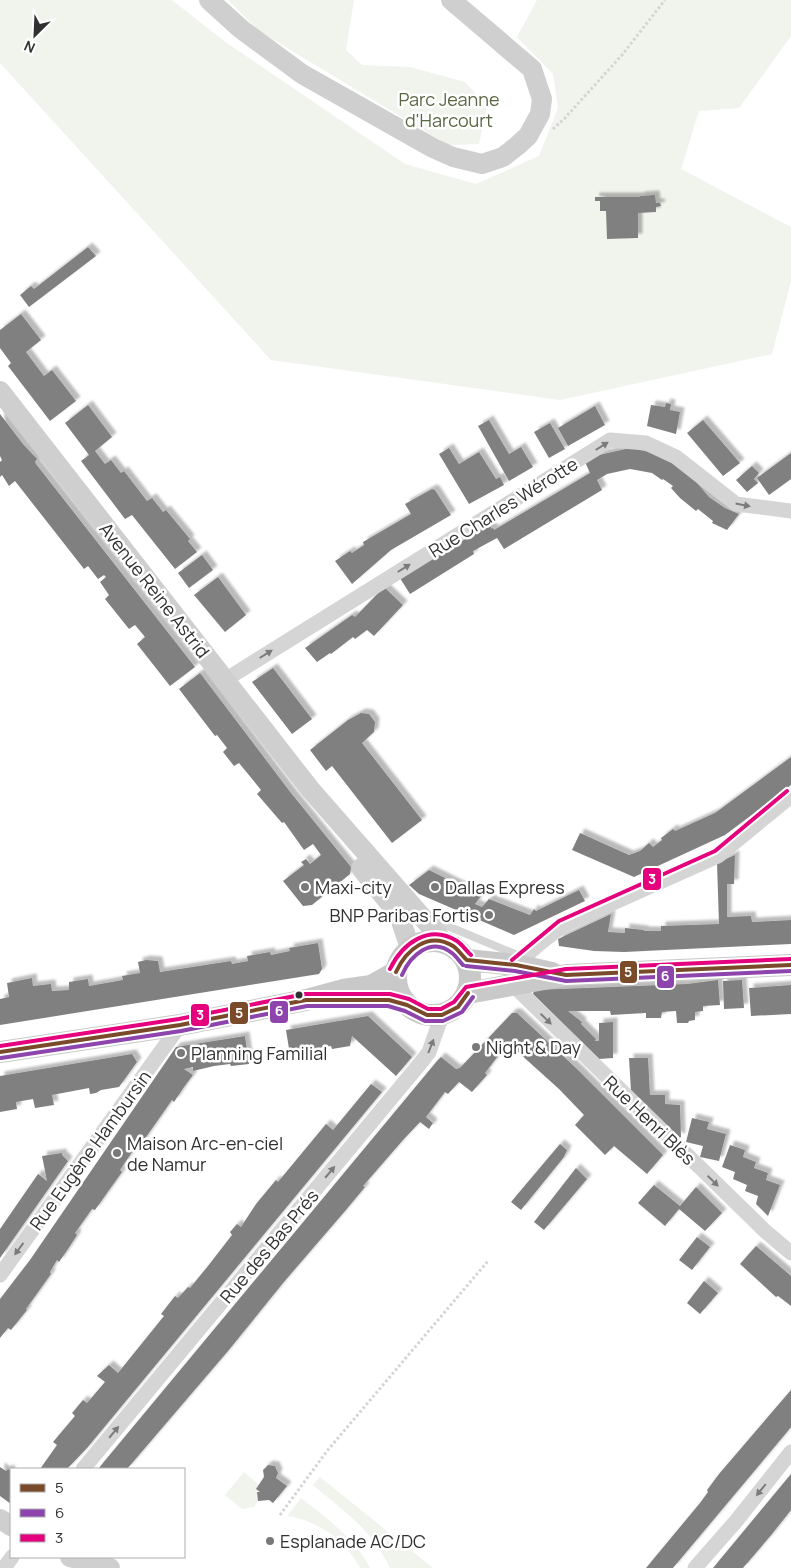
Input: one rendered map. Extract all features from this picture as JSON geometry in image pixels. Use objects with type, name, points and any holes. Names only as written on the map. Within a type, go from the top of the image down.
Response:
[{"type":"main road","points":[[209,0],[241,29],[302,74],[400,130],[453,157],[482,164],[503,157],[528,136],[540,114],[542,99],[532,69],[451,0]]},
{"type":"main road","name":"Avenue Reine Astrid","points":[[0,391],[310,789],[444,942]]},
{"type":"main road","name":"Avenue Reine Astrid","points":[[310,789],[361,867],[399,915],[410,948]]},
{"type":"main road","points":[[306,1000],[389,1000],[407,1005],[427,1015],[442,1015],[458,1007],[468,993],[471,977],[467,960],[454,947],[444,942],[434,940],[422,942],[410,948],[400,960],[396,972],[398,990],[407,1005]]},
{"type":"main road","points":[[467,960],[566,975],[791,965]]},
{"type":"main road","points":[[468,993],[517,969]]},
{"type":"main road","points":[[0,1052],[180,1024],[306,1000],[342,990],[370,986],[396,972]]},
{"type":"main road","points":[[74,1558],[110,1568]]},
{"type":"street","name":"Rue Charles Wérotte","points":[[225,680],[610,440],[646,443],[676,456],[736,504],[791,511]]},
{"type":"street","points":[[517,969],[562,926],[718,856],[791,796]]},
{"type":"street","name":"Rue Henri Blès","points":[[517,969],[765,1231],[791,1253]]},
{"type":"street","name":"Rue des Bas Prés","points":[[84,1468],[423,1060],[429,1052],[442,1015]]},
{"type":"street","name":"Rue Eugène Hambursin","points":[[0,1275],[180,1024]]},
{"type":"street","points":[[695,1568],[737,1520],[791,1452]]},
{"type":"lane","points":[[422,919],[429,918],[517,969]]},
{"type":"path","points":[[528,136],[545,136],[564,119],[622,55],[665,0]]},
{"type":"path","points":[[280,1515],[328,1451],[488,1261]]},
{"type":"green space","points":[[0,0],[172,0],[224,41],[405,164],[476,184],[539,156],[558,108],[553,74],[517,37],[537,0],[791,0],[791,36],[739,108],[699,111],[681,169],[791,227],[791,281],[772,354],[560,400],[271,360],[0,63]]},
{"type":"green space","name":"Parc Jeanne d'Harcourt","points":[[228,0],[354,0],[346,50],[362,65],[410,67],[465,82],[487,106],[479,144],[448,145],[259,31]]},
{"type":"green space","points":[[244,1472],[259,1485],[256,1489],[260,1492],[257,1493],[258,1501],[254,1507],[242,1509],[225,1495]]},
{"type":"green space","points":[[320,1477],[433,1568],[390,1568],[383,1554],[366,1532],[313,1485]]},
{"type":"green space","points":[[301,1498],[330,1521],[357,1547],[370,1568],[360,1568],[347,1549],[330,1533],[309,1522],[287,1516]]},
{"type":"building","points":[[655,195],[656,203],[660,203],[661,206],[656,207],[656,212],[638,213],[638,238],[607,239],[606,211],[600,211],[600,201],[595,201],[595,197]]},
{"type":"building","points":[[88,247],[96,256],[29,307],[20,295],[31,286],[34,289]]},
{"type":"building","points":[[21,314],[41,340],[26,352],[44,376],[52,370],[76,401],[50,421],[8,366],[11,363],[0,348],[0,330]]},
{"type":"building","points":[[666,403],[671,404],[670,410],[680,412],[676,434],[647,426],[651,405],[665,407]]},
{"type":"building","points":[[88,405],[112,437],[95,451],[105,464],[111,460],[121,473],[124,471],[147,501],[152,498],[163,512],[166,510],[190,539],[188,541],[197,552],[175,569],[132,515],[125,519],[81,461],[89,455],[65,423]]},
{"type":"building","points":[[595,406],[605,425],[568,446],[558,428]]},
{"type":"building","points":[[0,414],[37,459],[36,464],[195,667],[170,686],[137,644],[145,637],[135,625],[129,629],[105,599],[109,595],[100,582],[106,577],[104,575],[98,579],[88,566],[84,569],[15,481],[9,486],[2,475],[0,477],[0,462],[2,460],[0,456]]},
{"type":"building","points":[[489,420],[509,454],[521,447],[533,467],[509,481],[478,426]]},
{"type":"building","points":[[703,420],[740,463],[723,476],[687,433]]},
{"type":"building","points":[[550,423],[565,449],[549,458],[534,432]]},
{"type":"building","points":[[449,448],[459,464],[479,452],[496,479],[500,477],[504,485],[469,504],[439,454]]},
{"type":"building","points":[[630,448],[661,454],[687,471],[709,497],[725,508],[739,514],[727,530],[712,523],[713,521],[698,509],[696,511],[680,498],[671,488],[673,486],[663,479],[652,473],[630,469],[607,474],[597,480],[602,490],[504,549],[497,538],[473,551],[474,554],[410,594],[398,575],[486,520],[494,530],[590,473],[585,462],[599,455]]},
{"type":"building","points":[[791,453],[791,479],[769,495],[757,478]]},
{"type":"building","points":[[752,466],[759,473],[754,479],[758,483],[747,492],[736,480]]},
{"type":"building","points":[[432,489],[435,490],[451,515],[391,550],[352,584],[335,561],[350,551],[352,553],[364,545],[363,542],[411,514],[405,504]]},
{"type":"building","points":[[202,555],[213,570],[189,588],[178,573]]},
{"type":"building","points":[[218,577],[246,615],[225,632],[194,595]]},
{"type":"building","points":[[384,587],[403,605],[374,636],[367,630],[355,639],[353,637],[317,662],[305,648],[352,615],[355,617]]},
{"type":"building","points":[[273,668],[312,719],[292,734],[252,682]]},
{"type":"building","points":[[200,673],[291,793],[351,867],[350,874],[312,905],[303,906],[283,881],[304,865],[301,862],[306,859],[310,864],[321,855],[313,844],[304,850],[284,822],[282,823],[257,794],[261,790],[239,763],[234,766],[223,752],[227,748],[217,735],[215,736],[179,689]]},
{"type":"building","points":[[361,713],[369,714],[375,722],[374,732],[362,743],[422,820],[392,843],[332,766],[326,771],[310,750],[348,720]]},
{"type":"building","points":[[791,757],[791,785],[725,835],[634,877],[572,850],[580,833],[629,855],[640,851],[649,843],[653,847],[673,829],[675,831],[715,813]]},
{"type":"building","points":[[735,855],[734,884],[727,884],[727,917],[751,916],[752,922],[791,920],[791,944],[624,952],[594,951],[559,946],[558,939],[611,914],[608,932],[625,933],[625,928],[661,931],[661,926],[719,924],[717,863]]},
{"type":"building","points":[[429,870],[481,896],[475,904],[482,907],[489,899],[530,915],[534,909],[536,911],[579,890],[585,901],[514,935],[419,894],[409,885]]},
{"type":"building","points":[[318,943],[322,969],[319,974],[0,1025],[0,999],[9,997],[7,983],[32,978],[33,986],[51,984],[52,991],[69,990],[69,982],[88,979],[89,986],[123,980],[122,976],[140,973],[138,962],[146,960],[158,961],[160,972],[231,961],[232,964],[248,961],[247,956],[270,952],[271,955],[290,951],[289,948]]},
{"type":"building","points":[[718,980],[720,1005],[703,1006],[703,1011],[695,1012],[695,1020],[688,1023],[677,1023],[676,1011],[662,1012],[661,1018],[646,1018],[646,1013],[611,1015],[610,1011],[568,1011],[582,1022],[581,1024],[596,1039],[595,1041],[599,1041],[599,1023],[613,1022],[613,1058],[599,1059],[533,994],[534,990],[687,984]]},
{"type":"building","points":[[742,980],[744,1008],[724,1009],[723,981]]},
{"type":"building","points":[[791,985],[791,1014],[751,1016],[749,988]]},
{"type":"building","points":[[512,1013],[517,1013],[576,1068],[663,1155],[647,1174],[614,1146],[605,1155],[575,1125],[584,1115],[559,1089],[508,1043],[485,1073],[487,1075],[472,1092],[459,1082],[448,1094],[445,1092],[426,1117],[433,1123],[429,1129],[420,1122],[403,1140],[228,1351],[128,1468],[99,1468],[437,1061],[441,1057],[456,1069],[460,1068]]},
{"type":"building","points":[[368,1016],[412,1057],[396,1076],[352,1036],[350,1046],[332,1049],[331,1046],[311,1049],[311,1052],[290,1055],[286,1030]]},
{"type":"building","points":[[245,1036],[249,1064],[214,1066],[193,1071],[193,1067],[184,1069],[193,1075],[174,1102],[172,1100],[137,1150],[134,1149],[120,1170],[122,1172],[95,1210],[92,1209],[75,1233],[77,1235],[59,1262],[57,1260],[50,1272],[51,1274],[27,1310],[11,1330],[8,1328],[0,1338],[0,1299],[30,1260],[176,1047]]},
{"type":"building","points":[[132,1054],[137,1062],[119,1087],[90,1094],[89,1088],[52,1095],[54,1105],[35,1108],[33,1099],[16,1102],[17,1109],[0,1112],[0,1076]]},
{"type":"building","points":[[629,1058],[648,1058],[650,1095],[665,1095],[665,1104],[680,1105],[681,1137],[679,1138],[631,1091]]},
{"type":"building","points":[[371,1084],[382,1092],[87,1448],[68,1468],[41,1468],[57,1445],[53,1442],[75,1416],[72,1413],[83,1400],[87,1403],[105,1382],[97,1376],[109,1365],[118,1373],[164,1316],[161,1314],[175,1296],[178,1298],[188,1287],[190,1288],[208,1266],[232,1235],[230,1232],[237,1224],[241,1227],[256,1204],[276,1180],[278,1182],[326,1124],[333,1130]]},
{"type":"building","points":[[692,1118],[709,1122],[707,1129],[726,1134],[719,1161],[700,1157],[703,1146],[686,1142]]},
{"type":"building","points":[[560,1144],[567,1150],[564,1157],[521,1210],[511,1202]]},
{"type":"building","points":[[730,1145],[745,1150],[743,1157],[756,1162],[754,1168],[768,1173],[766,1180],[780,1185],[768,1216],[756,1204],[758,1196],[745,1191],[747,1185],[733,1179],[735,1172],[722,1167]]},
{"type":"building","points":[[62,1153],[68,1161],[0,1258],[0,1229],[38,1174],[47,1181],[42,1156]]},
{"type":"building","points":[[576,1168],[587,1179],[544,1230],[534,1222]]},
{"type":"building","points":[[654,1185],[680,1206],[696,1187],[722,1213],[705,1231],[679,1209],[665,1226],[638,1203]]},
{"type":"building","points":[[697,1237],[710,1247],[692,1270],[679,1260]]},
{"type":"building","points":[[756,1246],[791,1276],[791,1306],[778,1296],[776,1297],[740,1264]]},
{"type":"building","points":[[704,1281],[718,1293],[700,1314],[687,1303]]},
{"type":"building","points":[[791,1390],[791,1427],[787,1432],[673,1568],[646,1568],[700,1503],[719,1474]]},
{"type":"building","points":[[268,1465],[275,1466],[278,1473],[276,1478],[287,1486],[273,1503],[269,1500],[258,1501],[257,1492],[260,1492],[256,1489],[264,1477],[263,1470]]},
{"type":"building","points":[[0,1467],[6,1471],[8,1469],[10,1470],[10,1503],[0,1496]]},
{"type":"building","points":[[791,1474],[791,1510],[772,1534],[743,1568],[713,1568]]},
{"type":"transit line","name":"3","points":[[512,960],[559,921],[715,851],[787,791]]},
{"type":"transit line","name":"3","points":[[390,969],[409,944],[427,935],[447,936],[457,941],[471,955]]},
{"type":"transit line","name":"5","points":[[396,972],[412,950],[427,942],[444,942],[453,946],[467,960]]},
{"type":"transit line","name":"6","points":[[402,975],[410,961],[422,950],[429,947],[444,948],[453,954],[463,965]]},
{"type":"transit line","name":"3","points":[[0,1046],[179,1019],[305,994],[390,994],[409,999],[428,1009],[441,1009],[454,1002],[466,987],[566,969],[791,959]]},
{"type":"transit line","name":"5","points":[[467,960],[516,965],[566,975],[791,965]]},
{"type":"transit line","name":"6","points":[[466,966],[515,971],[566,981],[791,971]]},
{"type":"transit line","name":"5","points":[[0,1052],[180,1025],[306,1000],[389,1000],[407,1005],[427,1015],[442,1015],[458,1007],[468,993]]},
{"type":"transit line","name":"6","points":[[1,1058],[181,1031],[307,1006],[388,1006],[405,1011],[425,1021],[443,1021],[462,1012],[473,997]]},
{"type":"place","name":"Maxi-city","points":[[305,887]]},
{"type":"place","name":"Dallas Express","points":[[435,887]]},
{"type":"place","name":"BNP Paribas Fortis","points":[[489,915]]},
{"type":"place","name":"Night & Day","points":[[476,1047]]},
{"type":"place","name":"Planning Familial","points":[[181,1053]]},
{"type":"place","name":"Maison Arc-en-ciel de Namur","points":[[117,1153]]},
{"type":"place","name":"Esplanade AC/DC","points":[[270,1541]]}]
